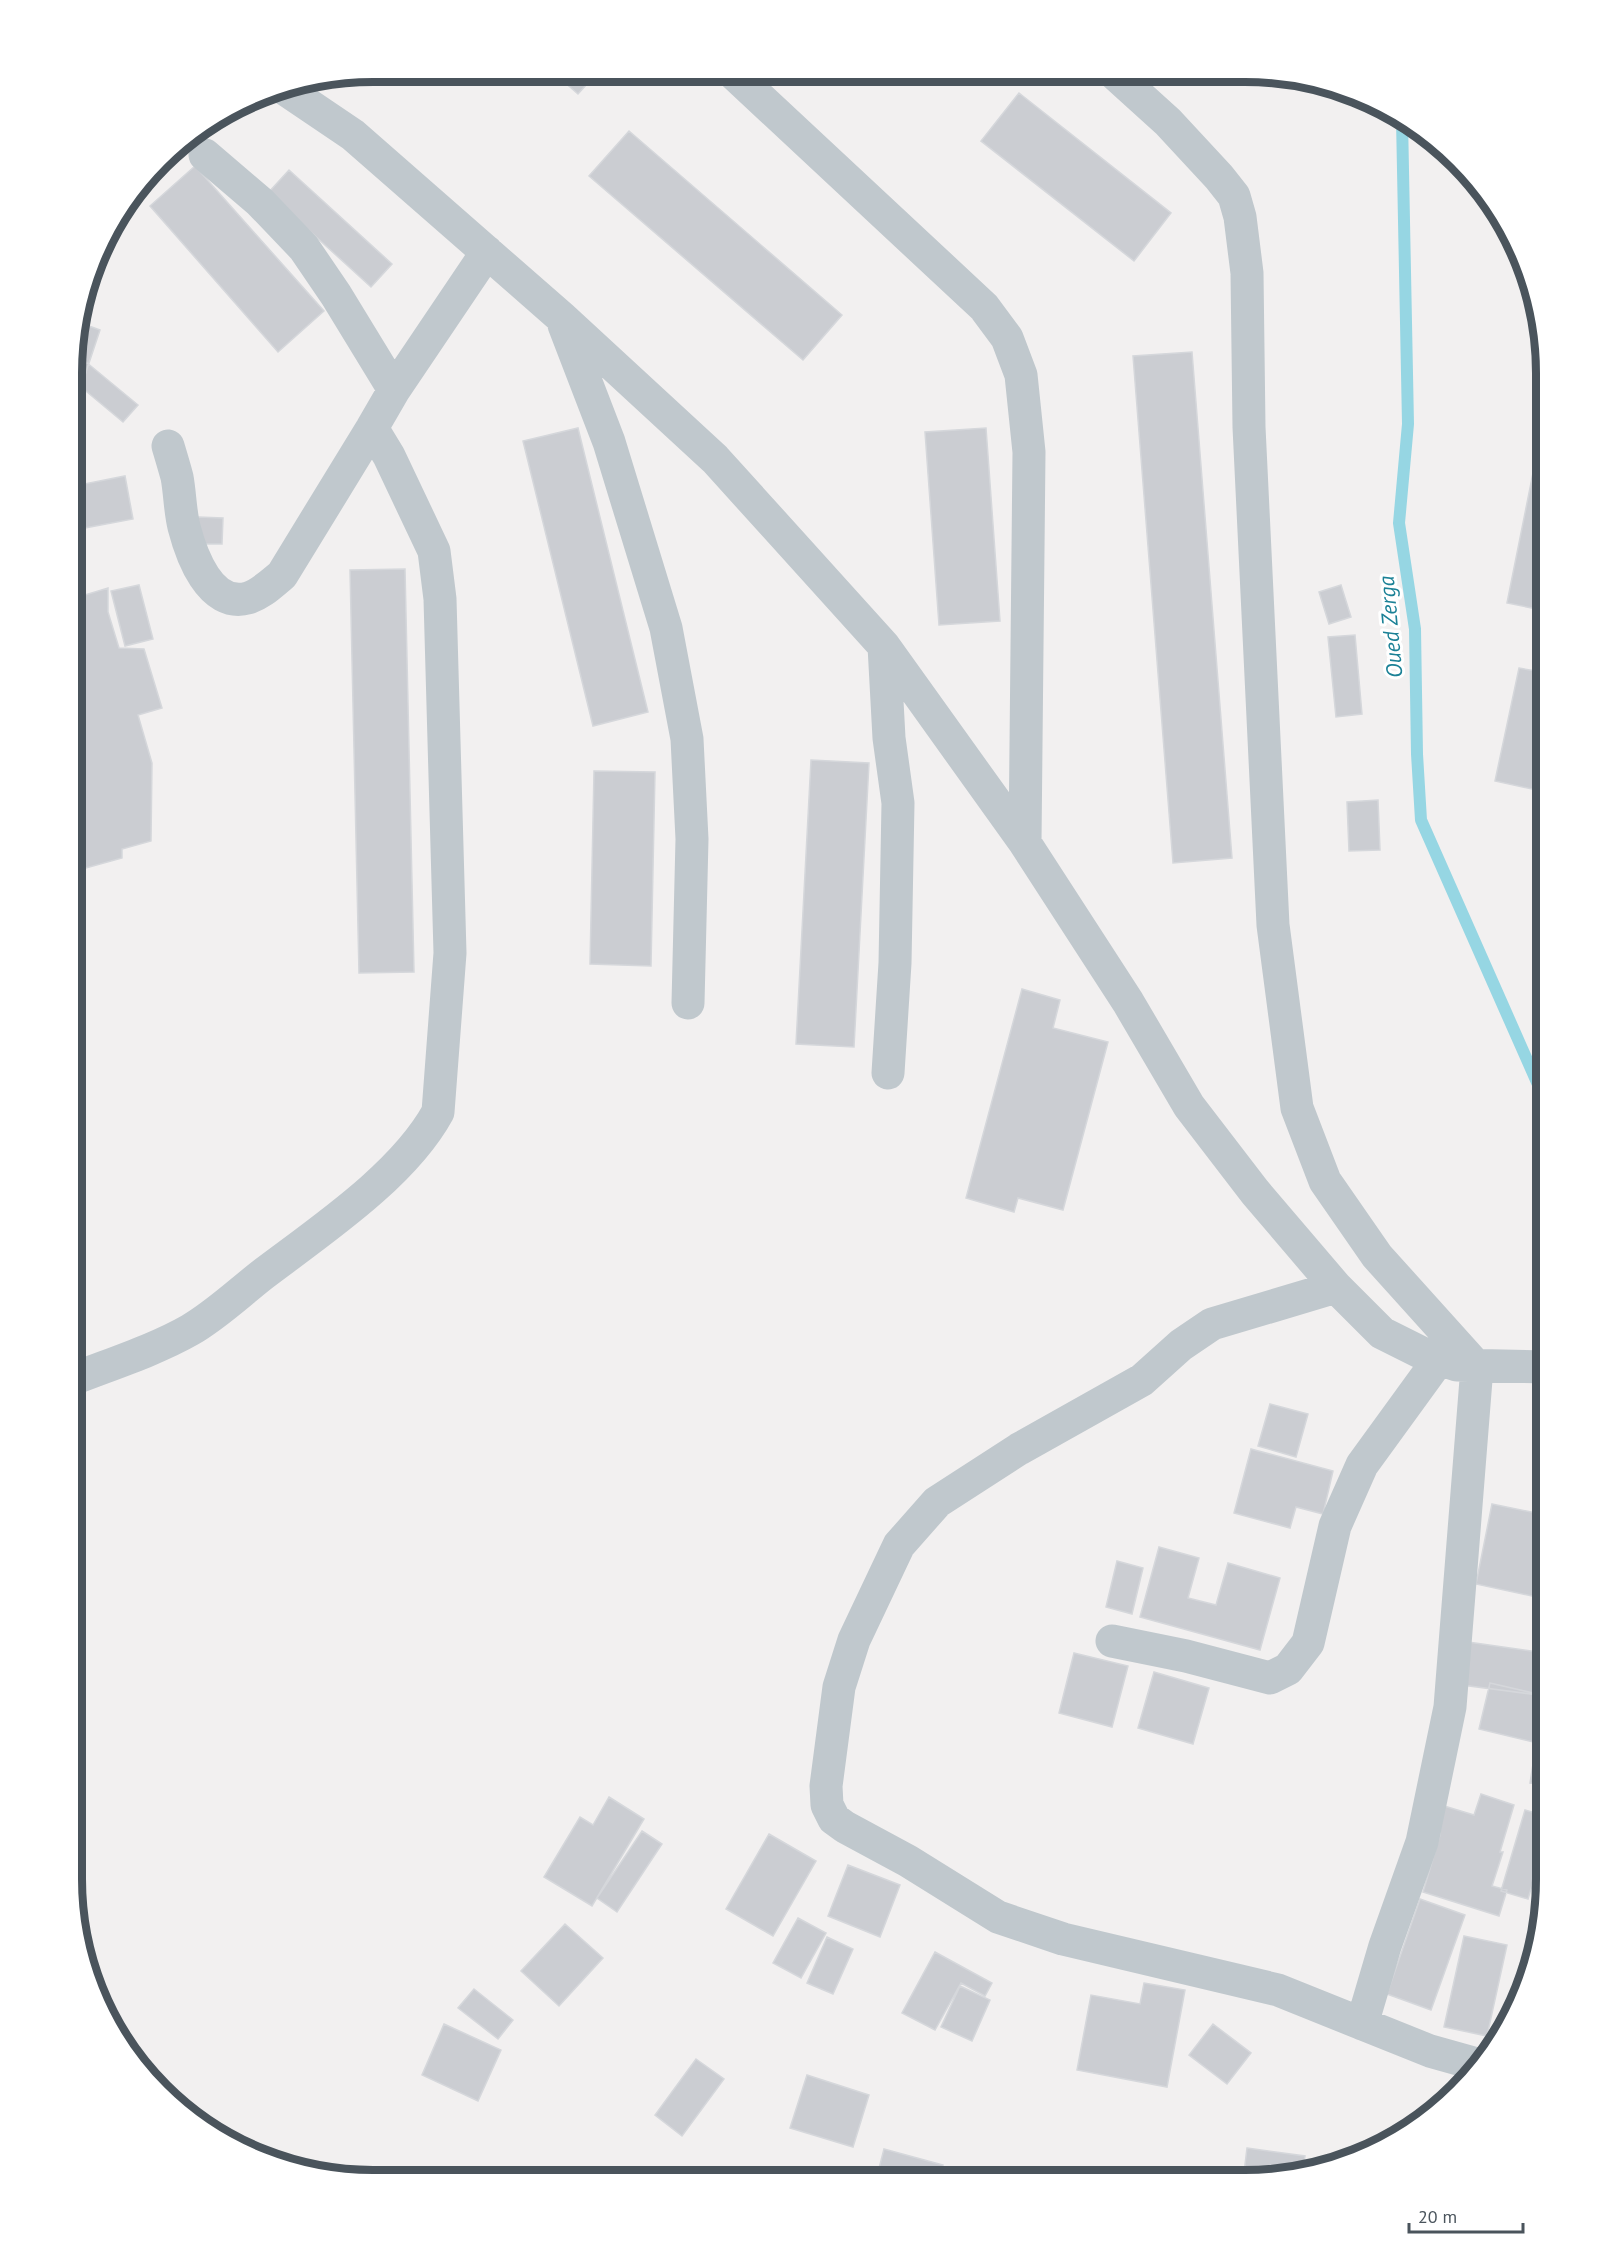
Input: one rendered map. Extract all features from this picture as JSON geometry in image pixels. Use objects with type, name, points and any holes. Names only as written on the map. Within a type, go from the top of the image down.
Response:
[{"type":"street","points":[[742,82],[984,307],[1011,347],[1021,375],[1029,452],[1025,843]]},
{"type":"street","points":[[1124,82],[1168,122],[1219,177],[1234,196],[1240,217],[1247,273],[1249,427],[1270,890],[1297,1108],[1325,1181],[1377,1256],[1477,1367],[1450,1707],[1422,1842],[1385,1946],[1362,2024]]},
{"type":"street","points":[[292,94],[353,135],[561,317],[715,459],[884,646],[1025,843],[1128,1002],[1189,1106],[1255,1192],[1336,1287],[1382,1333],[1424,1354],[1457,1365],[1536,1367]]},
{"type":"street","points":[[206,155],[261,202],[304,248],[336,295],[394,390]]},
{"type":"street","points":[[168,446],[177,478],[184,526],[197,564],[210,587],[226,597],[245,599],[263,591],[282,575],[394,390],[487,252]]},
{"type":"street","points":[[561,317],[609,442],[666,628],[683,716],[687,739],[692,839],[688,1004]]},
{"type":"street","points":[[82,1376],[133,1356],[190,1330],[331,1222],[376,1184],[413,1147],[438,1112],[450,953],[440,599],[434,551],[389,456],[372,428]]},
{"type":"street","points":[[884,646],[889,738],[898,803],[895,963],[888,1073]]},
{"type":"street","points":[[1336,1287],[1212,1324],[1181,1345],[1142,1380],[1019,1449],[937,1502],[899,1545],[854,1640],[839,1687],[826,1786],[827,1805],[834,1819],[845,1827],[908,1861],[998,1917],[1063,1939],[1278,1990],[1430,2051],[1471,2063]]},
{"type":"street","points":[[1112,1641],[1186,1656],[1270,1678],[1288,1670],[1308,1643],[1335,1526],[1362,1465],[1439,1359]]},
{"type":"building","points":[[564,82],[589,82],[578,94]]},
{"type":"building","points":[[1019,93],[1171,213],[1134,261],[981,141]]},
{"type":"building","points":[[629,131],[842,315],[803,360],[589,176]]},
{"type":"building","points":[[195,166],[324,311],[278,352],[150,206]]},
{"type":"building","points":[[289,170],[392,264],[371,287],[268,193]]},
{"type":"building","points":[[87,325],[100,330],[85,375],[82,373]]},
{"type":"building","points":[[1192,352],[1232,858],[1173,863],[1133,356]]},
{"type":"building","points":[[86,362],[138,405],[123,422],[82,388],[82,367]]},
{"type":"building","points":[[578,428],[648,712],[593,726],[523,441]]},
{"type":"building","points":[[986,428],[1000,621],[939,625],[925,432]]},
{"type":"building","points":[[1534,468],[1536,468],[1536,609],[1507,603]]},
{"type":"building","points":[[125,476],[133,519],[82,529],[82,484]]},
{"type":"building","points":[[198,517],[223,518],[222,544],[197,544]]},
{"type":"building","points":[[405,569],[414,972],[359,973],[350,570]]},
{"type":"building","points":[[82,576],[85,576],[85,595],[108,588],[108,612],[119,648],[144,649],[162,708],[138,715],[152,763],[151,841],[122,849],[122,858],[82,869]]},
{"type":"building","points":[[139,585],[153,639],[125,646],[111,591]]},
{"type":"building","points":[[1341,585],[1351,617],[1329,624],[1319,592]]},
{"type":"building","points":[[1355,635],[1362,714],[1336,717],[1328,637]]},
{"type":"building","points":[[1519,668],[1536,671],[1536,790],[1495,781]]},
{"type":"building","points":[[811,760],[869,763],[854,1047],[796,1044]]},
{"type":"building","points":[[594,771],[655,772],[651,966],[590,964]]},
{"type":"building","points":[[1378,800],[1380,850],[1349,851],[1347,802]]},
{"type":"building","points":[[1022,989],[1060,1000],[1053,1028],[1108,1042],[1063,1210],[1018,1198],[1014,1212],[966,1198]]},
{"type":"building","points":[[1270,1404],[1308,1414],[1296,1457],[1258,1446]]},
{"type":"building","points":[[1251,1449],[1333,1471],[1323,1514],[1296,1507],[1290,1528],[1234,1513]]},
{"type":"building","points":[[1492,1504],[1536,1513],[1536,1597],[1476,1584]]},
{"type":"building","points":[[1159,1547],[1199,1558],[1188,1598],[1216,1605],[1228,1563],[1280,1578],[1260,1650],[1140,1617]]},
{"type":"building","points":[[1117,1561],[1143,1568],[1132,1614],[1106,1607]]},
{"type":"building","points":[[1468,1642],[1536,1652],[1536,1695],[1462,1685]]},
{"type":"building","points":[[1074,1653],[1128,1666],[1112,1727],[1059,1713]]},
{"type":"building","points":[[1154,1672],[1209,1688],[1193,1744],[1138,1728]]},
{"type":"building","points":[[1490,1683],[1536,1694],[1536,1743],[1479,1729]]},
{"type":"building","points":[[1536,1746],[1536,1784],[1530,1783]]},
{"type":"building","points":[[1481,1794],[1514,1805],[1492,1886],[1507,1890],[1499,1916],[1423,1892],[1440,1835],[1441,1805],[1474,1815]]},
{"type":"building","points":[[609,1797],[644,1819],[592,1906],[544,1877],[580,1817],[593,1825]]},
{"type":"building","points":[[1525,1810],[1536,1813],[1536,1872],[1528,1899],[1501,1891]]},
{"type":"building","points":[[642,1831],[662,1844],[617,1912],[597,1898]]},
{"type":"building","points":[[769,1834],[816,1861],[773,1936],[726,1909]]},
{"type":"building","points":[[848,1865],[900,1885],[880,1937],[828,1916]]},
{"type":"building","points":[[1420,1899],[1465,1915],[1431,2010],[1387,1994]]},
{"type":"building","points":[[798,1918],[826,1933],[801,1978],[773,1963]]},
{"type":"building","points":[[565,1924],[603,1958],[559,2006],[521,1971]]},
{"type":"building","points":[[1531,1926],[1533,1926],[1527,1955],[1521,1972]]},
{"type":"building","points":[[1464,1936],[1507,1945],[1487,2036],[1444,2027]]},
{"type":"building","points":[[827,1937],[853,1949],[833,1994],[807,1983]]},
{"type":"building","points":[[935,1952],[992,1983],[985,1996],[961,1983],[935,2030],[902,2013]]},
{"type":"building","points":[[1144,1983],[1185,1990],[1167,2087],[1077,2070],[1091,1995],[1140,2004]]},
{"type":"building","points":[[960,1986],[990,2000],[972,2041],[941,2027]]},
{"type":"building","points":[[474,1989],[513,2020],[498,2039],[458,2008]]},
{"type":"building","points":[[444,2024],[501,2050],[478,2101],[422,2075]]},
{"type":"building","points":[[1213,2024],[1251,2053],[1227,2084],[1189,2055]]},
{"type":"building","points":[[696,2059],[724,2079],[682,2136],[655,2115]]},
{"type":"building","points":[[807,2075],[869,2095],[853,2147],[790,2128]]},
{"type":"building","points":[[1247,2148],[1305,2156],[1304,2165],[1265,2170],[1244,2170]]},
{"type":"building","points":[[884,2149],[943,2165],[942,2170],[879,2170]]},
{"type":"waterway","name":"Oued Zerga","points":[[1402,129],[1408,424],[1399,523],[1415,629],[1417,754],[1421,820],[1536,1080]]}]
